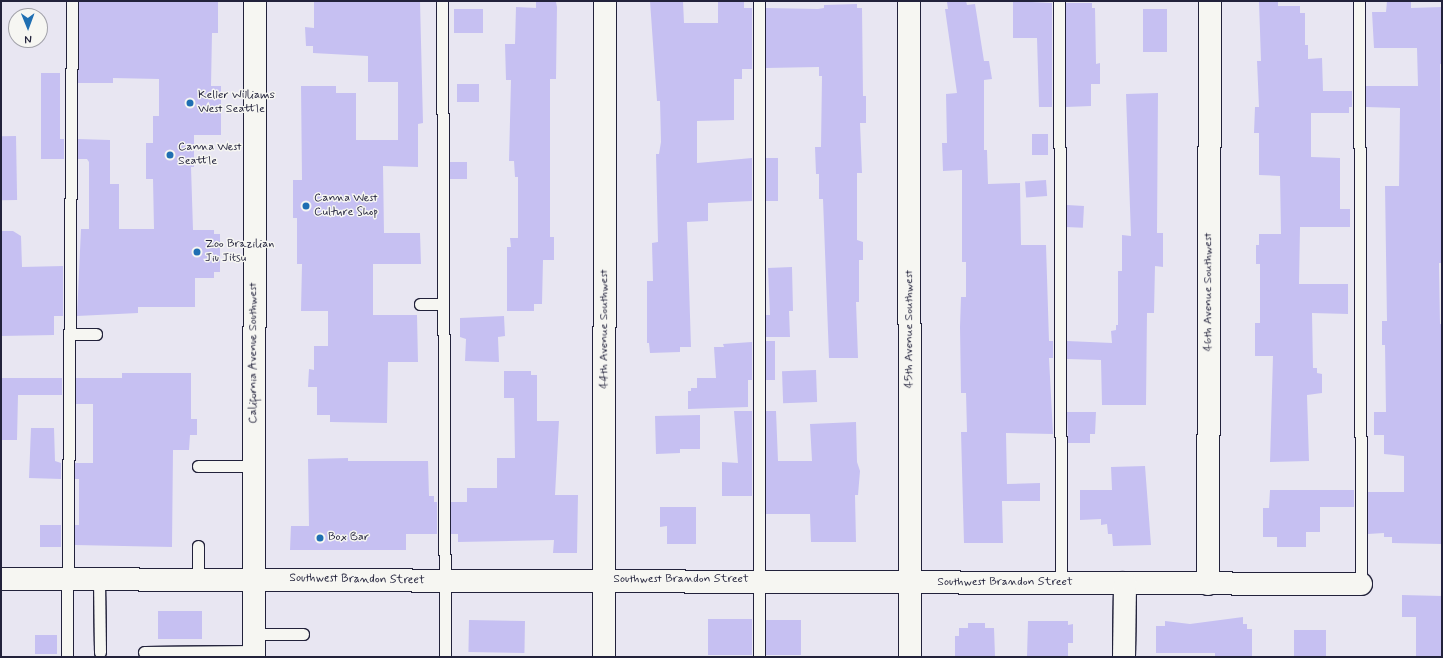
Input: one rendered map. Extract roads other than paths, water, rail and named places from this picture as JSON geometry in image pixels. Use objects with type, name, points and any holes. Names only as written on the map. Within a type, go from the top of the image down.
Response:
[{"type":"street","name":"California Avenue Southwest","points":[[254,647],[255,1]]},
{"type":"street","name":"44th Avenue Southwest","points":[[604,657],[605,1]]},
{"type":"street","name":"45th Avenue Southwest","points":[[909,1],[910,657]]},
{"type":"street","name":"46th Avenue Southwest","points":[[1208,584],[1210,1]]},
{"type":"street","name":"Southwest Brandon Street","points":[[1,579],[445,581],[760,580],[1360,584]]},
{"type":"street","points":[[1124,657],[1125,583]]},
{"type":"lane","points":[[67,657],[72,1]]},
{"type":"lane","points":[[442,1],[445,657]]},
{"type":"lane","points":[[759,1],[759,657]]},
{"type":"lane","points":[[1059,1],[1061,583]]},
{"type":"lane","points":[[1359,1],[1360,584]]},
{"type":"lane","points":[[420,304],[443,304]]},
{"type":"lane","points":[[70,334],[96,334]]},
{"type":"lane","points":[[198,466],[254,466]]},
{"type":"lane","points":[[198,546],[198,579]]},
{"type":"lane","points":[[99,580],[100,652]]},
{"type":"lane","points":[[144,652],[254,647],[303,634]]},
{"type":"place","name":"Keller Williams West Seattle","points":[[190,103]]},
{"type":"place","name":"Canna West Seattle","points":[[170,155]]},
{"type":"place","name":"Canna West Culture Shop","points":[[306,206]]},
{"type":"place","name":"Zoo Brazilian Jiu Jitsu","points":[[197,252]]},
{"type":"place","name":"Box Bar","points":[[320,538]]}]
